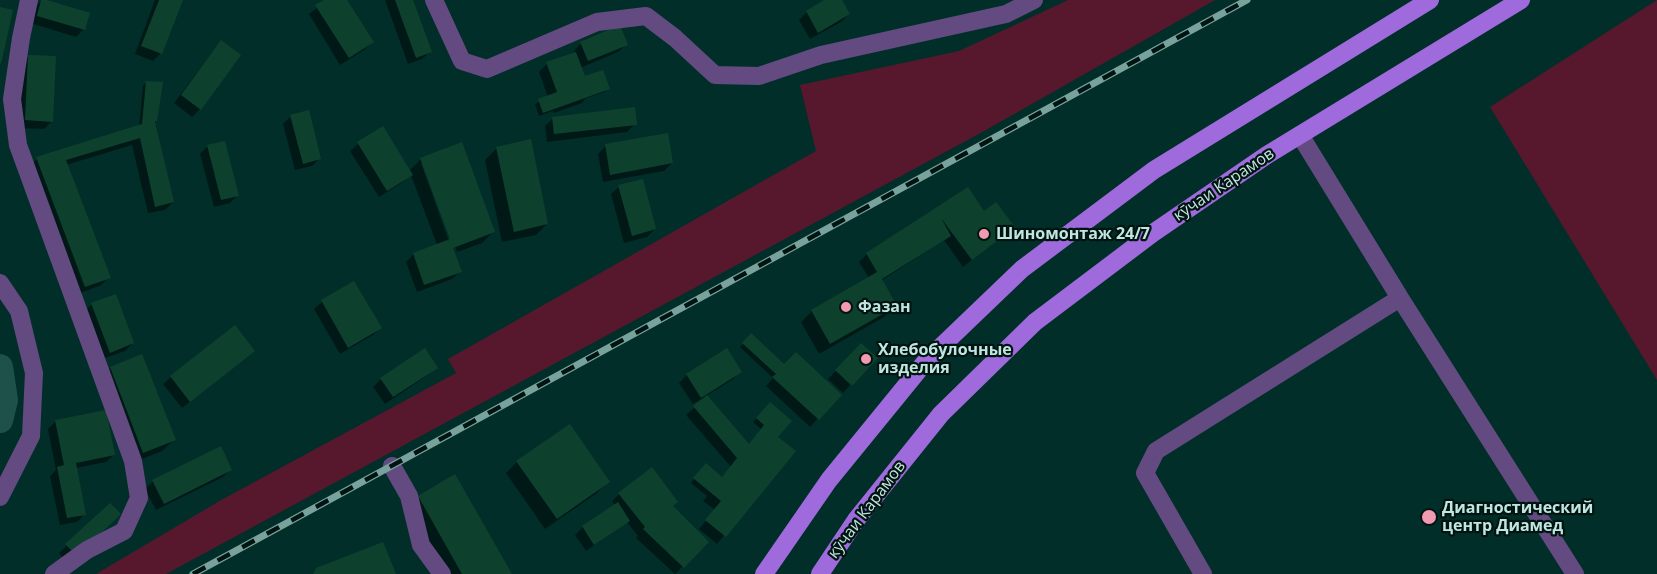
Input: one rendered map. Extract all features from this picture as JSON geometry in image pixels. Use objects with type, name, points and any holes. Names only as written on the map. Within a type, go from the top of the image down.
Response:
[{"type":"main road","points":[[764,574],[829,480],[926,361],[1022,269],[1154,170],[1430,0]]},
{"type":"main road","name":"кӯчаи Карамов","points":[[820,574],[856,520],[941,414],[1035,322],[1152,233],[1300,135],[1521,0]]},
{"type":"street","points":[[29,0],[12,99],[18,145],[133,461],[139,498],[124,531],[87,550],[54,574]]},
{"type":"street","points":[[434,0],[462,61],[487,69],[597,22],[646,16],[675,38],[715,75],[759,76],[821,55],[1006,14],[1034,0]]},
{"type":"street","points":[[1300,135],[1575,574]]},
{"type":"street","points":[[0,283],[19,311],[34,373],[31,436],[0,497]]},
{"type":"street","points":[[1203,574],[1145,473],[1156,451],[1400,298]]},
{"type":"street","points":[[392,466],[409,496],[421,545],[442,574]]},
{"type":"shaded area","points":[[1068,0],[1215,0],[986,130],[166,574],[96,574],[223,499],[456,373],[448,359],[816,151],[800,85],[959,51]]},
{"type":"shaded area","points":[[1657,0],[1657,380],[1490,107]]},
{"type":"building","points":[[41,0],[90,13],[85,30],[37,16]]},
{"type":"building","points":[[159,0],[183,0],[162,54],[141,46]]},
{"type":"building","points":[[324,0],[347,0],[374,42],[349,58],[315,5]]},
{"type":"building","points":[[395,0],[413,0],[432,52],[416,58]]},
{"type":"building","points":[[824,0],[842,0],[850,14],[818,33],[806,11]]},
{"type":"building","points":[[0,7],[13,10],[1,64],[0,63]]},
{"type":"building","points":[[620,25],[628,45],[588,61],[580,42]]},
{"type":"building","points":[[221,40],[241,55],[201,110],[181,95]]},
{"type":"building","points":[[576,52],[585,76],[603,70],[610,89],[543,113],[538,99],[557,92],[546,62]]},
{"type":"building","points":[[28,55],[56,56],[53,122],[25,120]]},
{"type":"building","points":[[146,81],[163,82],[157,121],[155,121],[174,202],[155,207],[140,138],[66,160],[111,278],[85,287],[36,157],[142,124]]},
{"type":"building","points":[[635,107],[637,125],[554,134],[552,117]]},
{"type":"building","points":[[309,110],[321,159],[303,164],[290,115]]},
{"type":"building","points":[[383,126],[413,175],[387,191],[357,142]]},
{"type":"building","points":[[668,133],[673,163],[610,175],[605,144]]},
{"type":"building","points":[[531,139],[548,224],[514,232],[496,147]]},
{"type":"building","points":[[225,141],[239,196],[221,200],[207,145]]},
{"type":"building","points":[[462,142],[495,232],[453,248],[462,272],[424,285],[413,253],[450,239],[420,158]]},
{"type":"building","points":[[643,179],[656,229],[632,236],[618,185]]},
{"type":"building","points":[[968,187],[984,211],[996,202],[1015,227],[972,260],[941,218],[951,236],[882,279],[897,306],[830,344],[811,310],[877,272],[866,253]]},
{"type":"building","points":[[354,281],[382,328],[348,348],[321,300]]},
{"type":"building","points":[[116,294],[134,343],[110,353],[91,303]]},
{"type":"building","points":[[235,325],[255,351],[190,402],[170,376]]},
{"type":"building","points":[[751,333],[784,364],[796,352],[842,395],[819,420],[772,377],[776,374],[742,343]]},
{"type":"building","points":[[861,343],[878,358],[852,386],[835,370]]},
{"type":"building","points":[[425,348],[438,368],[393,397],[380,378]]},
{"type":"building","points":[[727,348],[742,372],[701,398],[686,374]]},
{"type":"building","points":[[142,354],[176,440],[143,453],[110,367]]},
{"type":"building","points":[[707,395],[749,444],[764,425],[756,418],[770,402],[792,421],[778,437],[796,451],[726,537],[705,520],[721,501],[693,478],[706,463],[722,477],[737,458],[693,406]]},
{"type":"building","points":[[106,410],[115,455],[76,463],[86,515],[67,518],[57,467],[64,465],[55,420]]},
{"type":"building","points":[[570,424],[610,482],[557,519],[516,461]]},
{"type":"building","points":[[221,446],[232,470],[164,504],[152,480]]},
{"type":"building","points":[[652,467],[678,502],[673,506],[709,542],[684,568],[643,529],[645,527],[618,493]]},
{"type":"building","points":[[455,474],[512,574],[462,574],[418,496]]},
{"type":"building","points":[[618,502],[630,521],[594,545],[582,526]]},
{"type":"building","points":[[110,503],[121,514],[77,556],[65,544]]},
{"type":"building","points":[[383,542],[396,574],[313,574],[316,568]]},
{"type":"waterway","points":[[0,367],[5,400],[0,420]]},
{"type":"railway","points":[[193,574],[1247,0]]},
{"type":"place","name":"Шиномонтаж 24/7","points":[[984,234]]},
{"type":"place","name":"Фазан","points":[[846,307]]},
{"type":"place","name":"Хлебобулочные изделия","points":[[866,359]]},
{"type":"place","name":"Диагностический центр Диамед","points":[[1429,517]]}]
